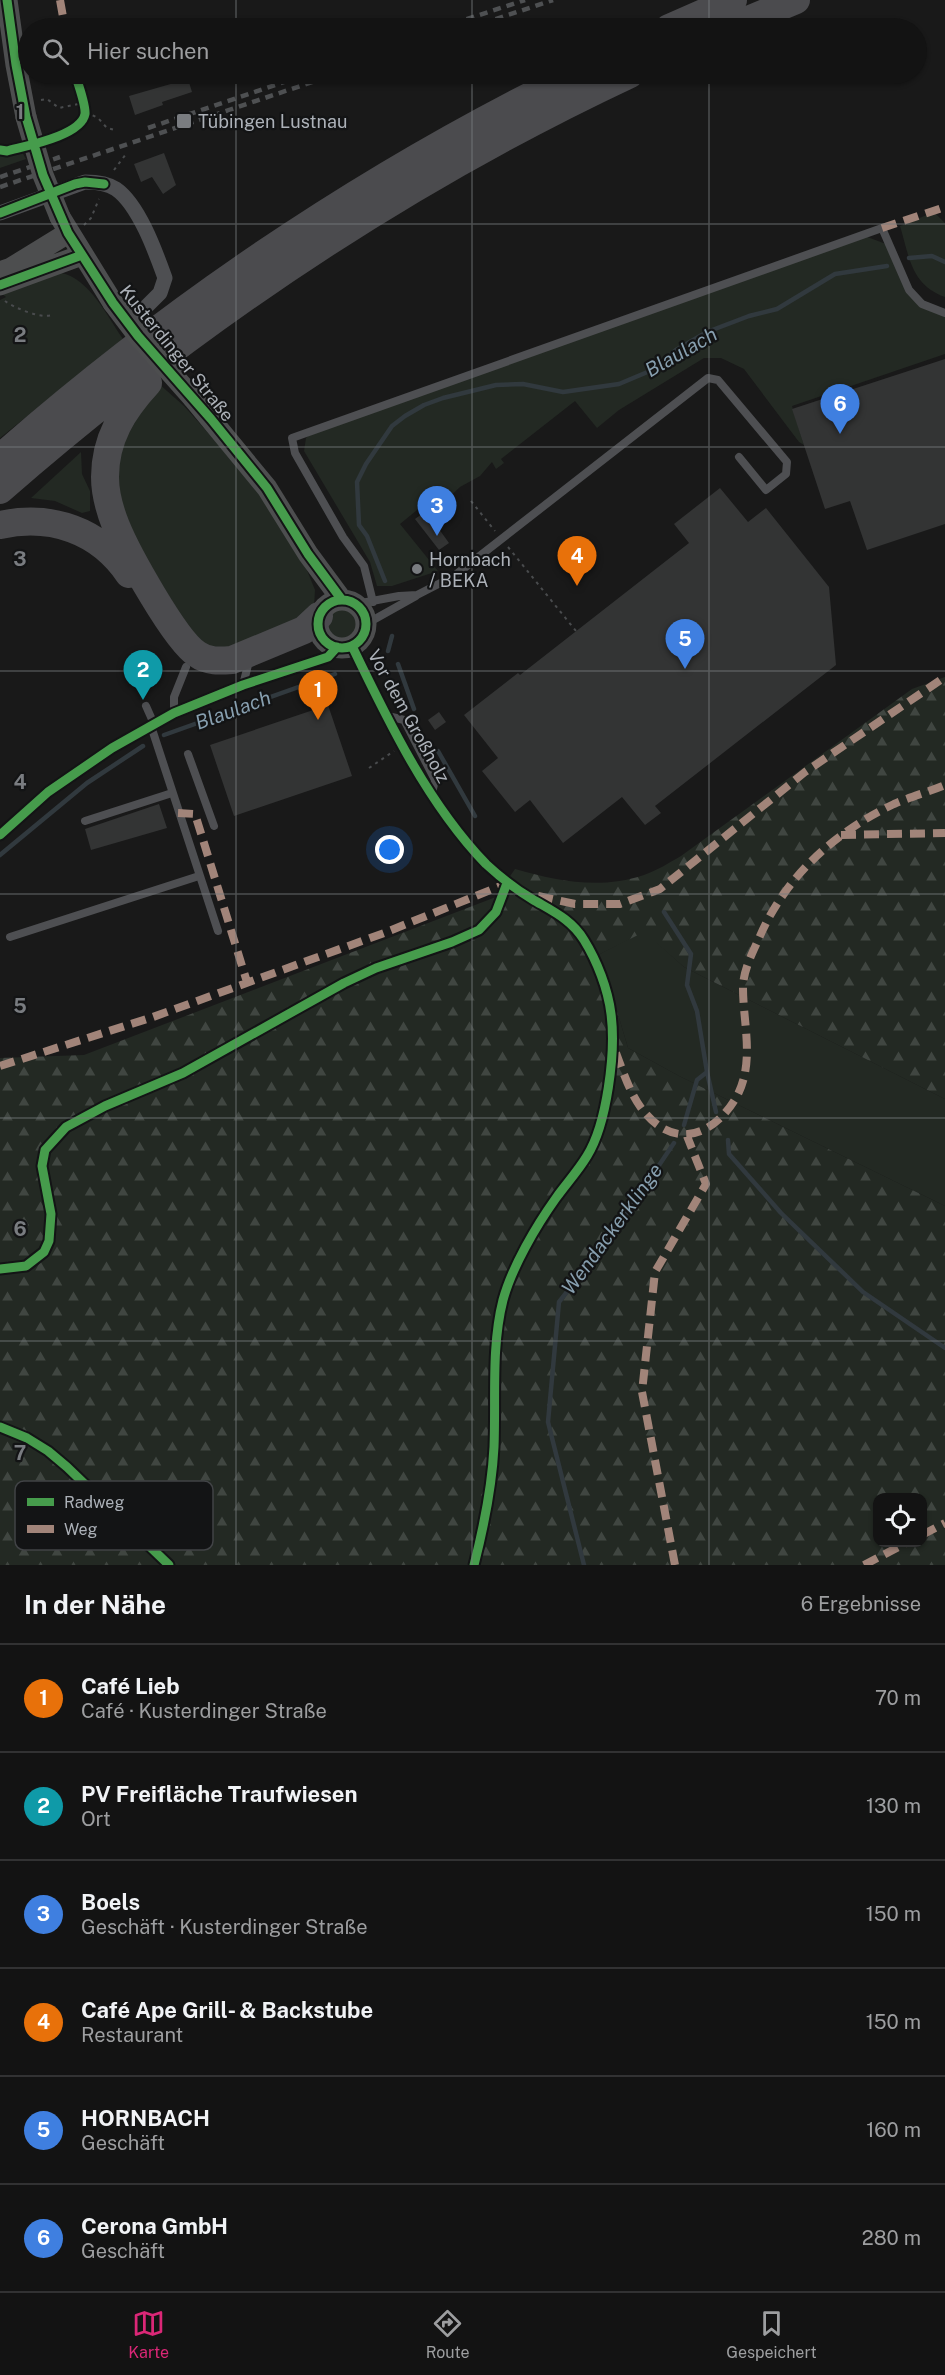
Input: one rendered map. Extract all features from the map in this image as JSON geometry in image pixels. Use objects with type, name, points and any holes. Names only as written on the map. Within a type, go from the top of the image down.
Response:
[{"type":"highway","points":[[692,18],[733,0]]},
{"type":"highway","points":[[753,18],[796,0]]},
{"type":"highway","points":[[0,458],[75,395],[162,328],[295,234],[437,147],[555,84]]},
{"type":"highway","points":[[0,490],[80,422],[248,295],[385,206],[519,130],[610,84]]},
{"type":"highway","points":[[187,340],[169,365],[133,400],[112,435],[106,467],[106,488],[111,514],[124,543],[182,640],[197,655],[206,659],[220,661],[244,656],[304,630],[341,620]]},
{"type":"highway","points":[[0,525],[31,520],[47,521],[79,530],[96,540],[113,554],[127,572],[168,646],[175,657],[186,667],[212,674],[245,675],[341,620]]},
{"type":"street","name":"Kusterdinger Straße","points":[[7,0],[18,75]]},
{"type":"street","name":"Kusterdinger Straße","points":[[20,84],[26,117],[43,175],[71,225],[82,255],[138,336],[193,398],[267,488],[308,554],[341,620]]},
{"type":"street","points":[[0,213],[85,182],[122,194],[148,234],[165,278],[160,293],[140,314]]},
{"type":"street","points":[[0,272],[11,268],[71,225]]},
{"type":"street","points":[[2,292],[82,255]]},
{"type":"street","points":[[341,620],[362,638],[366,624]]},
{"type":"lane","name":"Vor dem Großholz","points":[[507,883],[485,863],[453,825],[417,771],[341,620],[364,566],[343,537],[295,453],[292,438],[882,228],[909,290],[922,304],[945,314]]},
{"type":"lane","points":[[366,624],[454,576],[708,378],[718,380],[787,462],[786,474],[766,490],[739,457]]},
{"type":"lane","points":[[341,620],[399,596],[417,595]]},
{"type":"lane","points":[[174,713],[174,697],[186,667]]},
{"type":"lane","points":[[0,835],[48,792],[112,748],[245,675]]},
{"type":"lane","points":[[146,706],[218,931]]},
{"type":"lane","points":[[388,716],[404,720],[435,780],[432,793]]},
{"type":"lane","points":[[188,754],[214,826]]},
{"type":"lane","points":[[85,821],[172,793]]},
{"type":"lane","points":[[10,937],[199,876]]},
{"type":"path","points":[[40,100],[48,99],[59,108],[82,103]]},
{"type":"path","points":[[86,112],[99,118],[107,128],[115,130]]},
{"type":"path","points":[[71,225],[91,218],[103,187],[126,154]]},
{"type":"path","points":[[2,292],[6,303],[47,317],[52,315]]},
{"type":"path","points":[[471,501],[576,632]]},
{"type":"path","points":[[380,658],[404,720]]},
{"type":"path","points":[[369,768],[403,745]]},
{"type":"green space","points":[[21,150],[26,159],[0,168],[0,155],[8,155]]},
{"type":"green space","points":[[934,212],[945,223],[945,297],[934,292],[918,277],[909,258],[900,226]]},
{"type":"green space","points":[[862,235],[886,244],[909,290],[922,304],[945,313],[945,354],[792,406],[804,445],[799,442],[744,369],[721,358],[704,358],[619,410],[597,428],[575,401],[501,459],[504,463],[496,469],[492,462],[480,476],[460,487],[437,509],[428,501],[400,524],[438,571],[392,586],[377,586],[370,562],[304,451],[306,438],[315,430]]},
{"type":"green space","points":[[61,273],[71,276],[89,290],[123,339],[0,438],[0,300],[6,297],[1,293]]},
{"type":"green space","points":[[158,383],[184,406],[247,476],[302,558],[315,590],[314,607],[254,648],[201,649],[116,508],[112,462]]},
{"type":"green space","points":[[81,452],[82,474],[90,491],[90,511],[82,513],[55,501],[31,498]]},
{"type":"green space","points":[[343,609],[354,613],[358,624],[354,635],[343,639],[332,635],[328,624],[332,613]]},
{"type":"green space","points":[[945,677],[945,1099],[684,967],[644,932],[596,956],[614,1001],[628,1048],[679,1076],[945,1206],[945,1565],[0,1565],[0,1058],[84,1055],[496,897],[515,869],[563,880],[595,883],[628,880],[662,867],[681,856],[912,689]]},
{"type":"green space","points":[[644,931],[684,967],[945,1099],[945,1206],[679,1076],[628,1048],[614,1001],[596,956]]},
{"type":"building","points":[[171,84],[190,84],[192,92],[162,102],[163,105],[135,115],[129,96]]},
{"type":"building","points":[[164,153],[176,185],[163,194],[152,177],[141,182],[134,164]]},
{"type":"building","points":[[945,359],[945,524],[867,550],[850,501],[825,509],[792,409]]},
{"type":"building","points":[[720,488],[748,522],[766,508],[829,587],[836,665],[655,806],[661,813],[645,825],[622,797],[563,843],[530,800],[515,812],[482,771],[498,758],[464,715],[518,673],[520,675],[689,543],[674,524]]},
{"type":"building","points":[[426,511],[449,543],[439,550],[415,519]]},
{"type":"building","points":[[328,705],[352,776],[234,816],[210,745]]},
{"type":"building","points":[[439,712],[446,722],[435,730],[428,720]]},
{"type":"building","points":[[159,804],[167,828],[91,850],[85,829]]},
{"type":"waterway","name":"Blaulach","points":[[909,258],[932,256],[945,262]]},
{"type":"waterway","name":"Blaulach","points":[[385,581],[367,536],[359,525],[357,482],[366,464],[392,426],[405,416],[424,405],[443,398],[496,385],[523,384],[563,392],[619,384],[657,368],[676,350],[707,332],[749,316],[777,309],[835,274],[887,266]]},
{"type":"waterway","name":"Blaulach","points":[[388,651],[392,636]]},
{"type":"waterway","name":"Wendackerklinge","points":[[398,664],[414,709]]},
{"type":"waterway","name":"Blaulach","points":[[164,735],[335,674]]},
{"type":"waterway","name":"Blaulach","points":[[0,855],[87,783],[143,746]]},
{"type":"waterway","name":"Wendackerklinge","points":[[438,751],[475,816]]},
{"type":"waterway","name":"Wendackerklinge","points":[[664,912],[691,954],[687,985],[697,1011],[707,1072],[697,1080],[684,1125]]},
{"type":"waterway","points":[[707,1072],[716,1112]]},
{"type":"waterway","points":[[728,1140],[729,1154],[781,1213],[863,1292],[945,1348]]},
{"type":"waterway","name":"Wendackerklinge","points":[[584,1565],[548,1422],[559,1302],[614,1232],[674,1143]]},
{"type":"railway","points":[[470,18],[525,0]]},
{"type":"railway","points":[[499,18],[553,0]]},
{"type":"railway","points":[[148,128],[278,84]]},
{"type":"railway","points":[[0,187],[306,84]]},
{"type":"railway","points":[[0,177],[60,157]]},
{"type":"marked path","points":[[60,0],[63,18]]},
{"type":"marked path","points":[[882,228],[945,207]]},
{"type":"marked path","points":[[538,896],[575,904],[620,904],[660,889],[805,772],[945,677]]},
{"type":"marked path","points":[[616,1053],[636,1100],[658,1125],[671,1132],[696,1133],[718,1120],[737,1096],[746,1070],[747,1042],[743,981],[754,948],[784,894],[815,858],[852,828],[894,804],[945,785]]},
{"type":"marked path","points":[[178,813],[195,814],[247,982]]},
{"type":"marked path","points":[[841,835],[945,833]]},
{"type":"marked path","points":[[0,1066],[153,1017],[384,933],[508,883]]},
{"type":"marked path","points":[[675,1565],[642,1392],[655,1272],[706,1184],[687,1136]]},
{"type":"marked path","points":[[927,1532],[945,1523]]},
{"type":"marked path","points":[[864,1565],[898,1547]]},
{"type":"cycle path","points":[[7,0],[18,75]]},
{"type":"cycle path","points":[[20,84],[26,117],[43,175],[68,233],[113,303],[138,336],[211,419],[267,488],[308,554],[342,600]]},
{"type":"cycle path","points":[[0,150],[7,151],[39,143],[74,128],[85,114],[78,84]]},
{"type":"cycle path","points":[[0,213],[75,184],[85,182],[104,184]]},
{"type":"cycle path","points":[[0,285],[82,255]]},
{"type":"cycle path","points":[[342,600],[359,607],[366,624],[359,641],[342,648],[325,641],[318,624],[325,607],[342,600]]},
{"type":"cycle path","points":[[352,646],[411,761],[465,840],[486,864],[508,883],[561,916],[579,933],[589,948],[601,975],[611,1014],[611,1067],[605,1107],[594,1142],[583,1162],[533,1234],[512,1274],[503,1300],[495,1355],[494,1447],[491,1477],[474,1565]]},
{"type":"cycle path","points":[[0,835],[48,792],[112,748],[174,713],[243,685],[328,657],[337,647]]},
{"type":"cycle path","points":[[0,1269],[26,1266],[44,1252],[49,1241],[51,1214],[42,1166],[45,1150],[66,1127],[105,1106],[183,1073],[344,983],[376,968],[452,942],[479,930],[496,912],[507,883]]},
{"type":"cycle path","points":[[0,1427],[27,1438],[48,1451],[82,1481]]},
{"type":"cycle path","points":[[153,1550],[169,1565]]},
{"type":"place","name":"Tübingen Lustnau","points":[[184,121]]},
{"type":"place","name":"Cerona GmbH","points":[[840,434]]},
{"type":"place","name":"Boels","points":[[437,536]]},
{"type":"place","name":"Hornbach / BEKA","points":[[417,569]]},
{"type":"place","name":"Café Ape Grill- & Backstube","points":[[577,586]]},
{"type":"place","name":"HORNBACH","points":[[685,669]]},
{"type":"place","name":"PV Freifläche Traufwiesen","points":[[143,700]]},
{"type":"place","name":"Café Lieb","points":[[318,720]]}]
